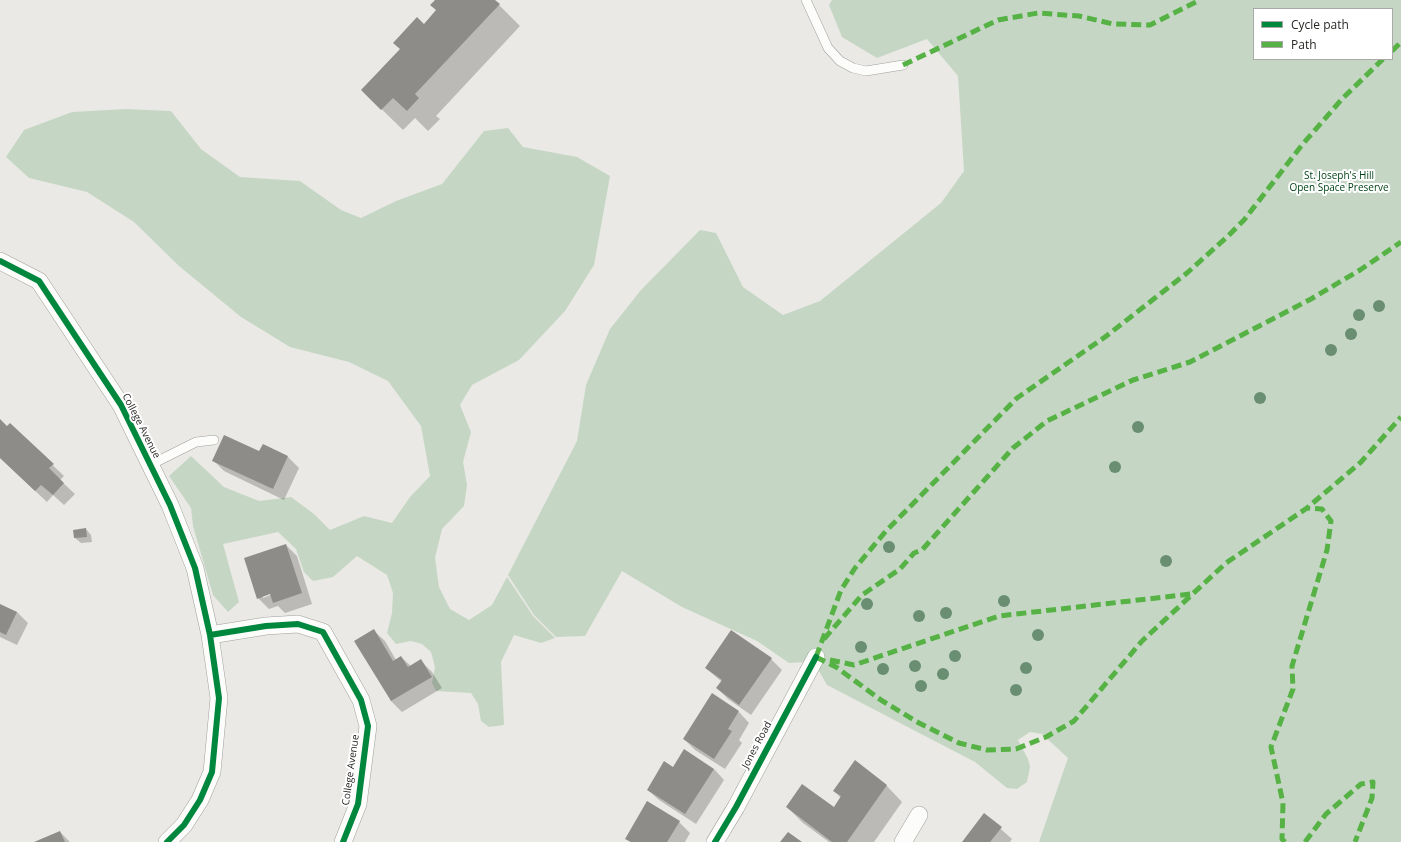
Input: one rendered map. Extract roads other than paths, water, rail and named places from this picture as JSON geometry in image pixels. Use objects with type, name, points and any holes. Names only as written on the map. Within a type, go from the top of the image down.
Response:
[{"type":"street","name":"College Avenue","points":[[0,261],[39,281],[121,405],[170,505],[195,568],[210,635],[219,698],[212,772],[200,800],[184,825],[167,842]]},
{"type":"street","name":"College Avenue","points":[[210,635],[266,626],[298,624],[323,632],[361,700],[368,726],[358,804],[343,842]]},
{"type":"street","name":"Jones Road","points":[[715,842],[736,807],[816,657]]},
{"type":"street","points":[[903,842],[919,815]]},
{"type":"lane","points":[[806,0],[828,48],[840,61],[852,68],[866,71],[903,65]]},
{"type":"lane","points":[[150,465],[196,442],[214,440]]},
{"type":"park label","name":"St. Joseph's Hill Open Space Preserve","points":[[1339,182]]}]
